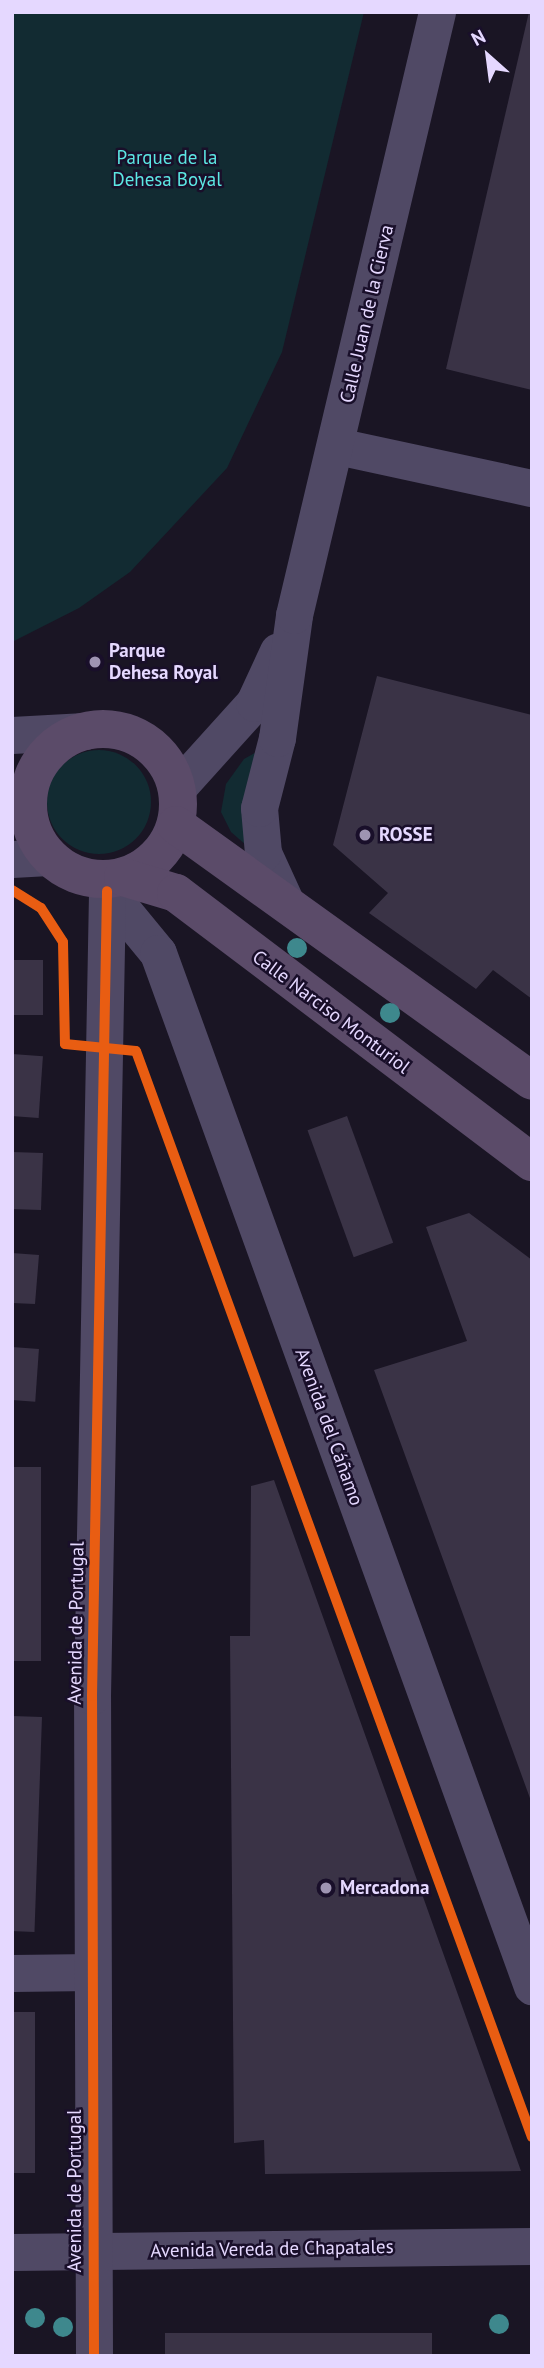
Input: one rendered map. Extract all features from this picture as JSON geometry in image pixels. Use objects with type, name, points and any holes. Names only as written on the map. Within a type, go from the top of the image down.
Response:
[{"type":"main road","points":[[109,729],[133,734],[153,747],[169,765],[178,787],[176,825],[165,848],[147,867],[111,883],[64,870],[26,842],[28,763],[63,740],[85,731],[109,729]]},
{"type":"main road","points":[[176,825],[532,1081]]},
{"type":"main road","name":"Calle Narciso Monturiol","points":[[111,883],[176,894],[532,1162]]},
{"type":"street","name":"Calle Juan de la Cierva","points":[[294,615],[337,446],[437,12]]},
{"type":"street","points":[[337,446],[532,488]]},
{"type":"street","points":[[178,787],[254,704],[294,615]]},
{"type":"street","points":[[285,901],[263,853],[259,808],[277,738],[294,615]]},
{"type":"street","points":[[12,734],[85,731]]},
{"type":"street","name":"Avenida de Portugal","points":[[94,2356],[92,1696],[111,883]]},
{"type":"street","name":"Avenida del Cáñamo","points":[[111,883],[158,953],[532,1986]]},
{"type":"street","points":[[12,1973],[92,1972]]},
{"type":"street","name":"Avenida Vereda de Chapatales","points":[[12,2252],[532,2246]]},
{"type":"green space","name":"Parque de la Dehesa Boyal","points":[[12,12],[364,12],[282,352],[227,468],[130,572],[79,608],[12,642]]},
{"type":"green space","points":[[99,750],[119,754],[136,765],[147,782],[151,802],[147,822],[136,839],[119,850],[99,854],[79,850],[62,839],[51,822],[47,802],[51,782],[62,765],[79,754]]},
{"type":"green space","points":[[260,750],[246,845],[231,832],[221,812],[226,784],[244,759]]},
{"type":"building","points":[[529,12],[532,12],[532,390],[446,369]]},
{"type":"building","points":[[377,676],[532,715],[532,999],[493,970],[476,989],[369,913],[388,893],[333,845]]},
{"type":"building","points":[[12,960],[43,960],[43,1015],[12,1015]]},
{"type":"building","points":[[12,1054],[43,1056],[39,1118],[12,1116]]},
{"type":"building","points":[[347,1116],[393,1243],[354,1257],[308,1130]]},
{"type":"building","points":[[12,1152],[43,1153],[41,1210],[12,1209]]},
{"type":"building","points":[[469,1213],[532,1260],[531,1801],[374,1370],[467,1341],[426,1227]]},
{"type":"building","points":[[12,1253],[39,1255],[35,1304],[12,1303]]},
{"type":"building","points":[[12,1347],[39,1349],[35,1402],[12,1400]]},
{"type":"building","points":[[12,1467],[41,1467],[41,1661],[12,1661]]},
{"type":"building","name":"Mercadona","points":[[274,1480],[521,2171],[265,2174],[264,2140],[234,2143],[230,1636],[250,1636],[251,1486]]},
{"type":"building","points":[[12,1716],[42,1717],[34,1932],[12,1931]]},
{"type":"building","points":[[12,2012],[35,2012],[35,2173],[12,2173]]},
{"type":"building","points":[[165,2333],[432,2333],[432,2356],[165,2356]]},
{"type":"cycle path","points":[[12,890],[41,908],[63,942],[65,1044],[136,1051],[532,2137]]},
{"type":"cycle path","points":[[94,2356],[92,1696],[107,891]]},
{"type":"place","name":"Parque Dehesa Royal","points":[[95,662]]},
{"type":"place","name":"ROSSE","points":[[365,835]]},
{"type":"place","name":"Mercadona","points":[[326,1888]]}]
